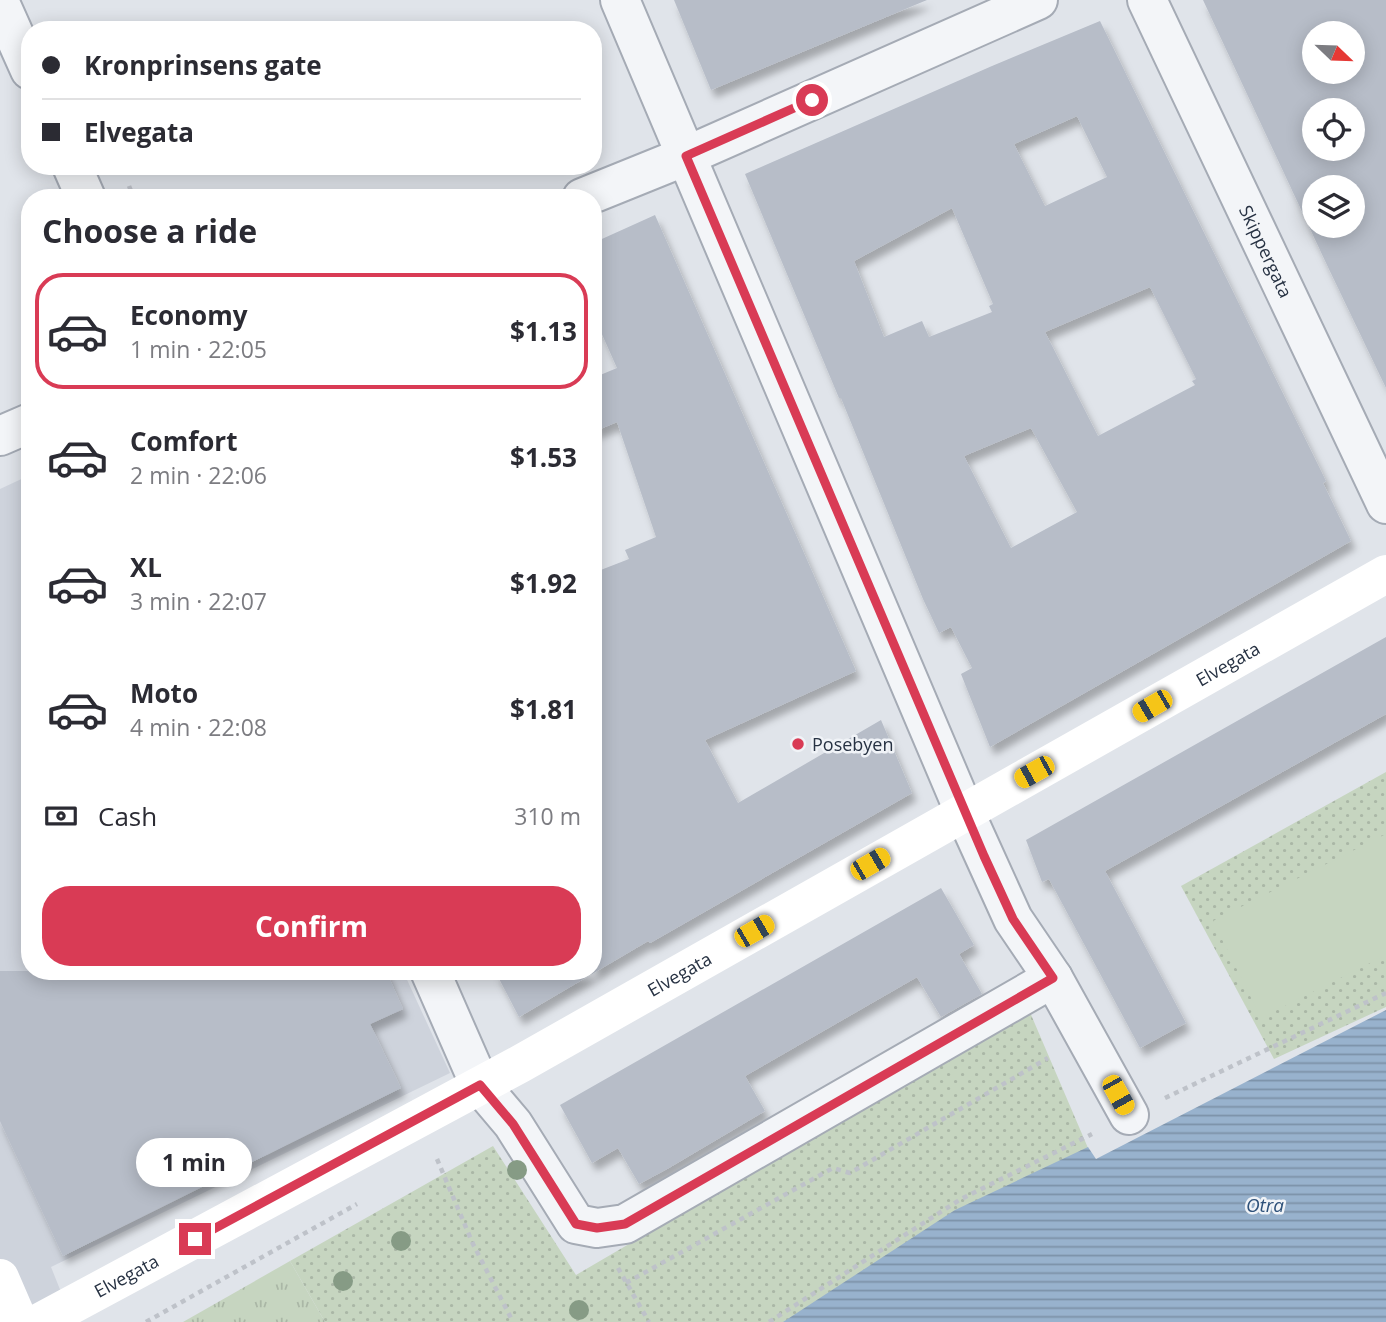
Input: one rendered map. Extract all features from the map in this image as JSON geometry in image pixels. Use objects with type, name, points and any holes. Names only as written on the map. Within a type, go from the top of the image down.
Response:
[{"type":"street","points":[[620,0],[964,811],[1013,919],[1053,978],[1129,1115]]},
{"type":"street","points":[[602,190],[686,156],[1038,0]]},
{"type":"street","name":"Skippergata","points":[[1147,0],[1386,504]]},
{"type":"street","points":[[0,3],[21,50]]},
{"type":"street","points":[[0,436],[21,428]]},
{"type":"street","name":"Elvegata","points":[[40,1322],[480,1085],[1386,574]]},
{"type":"street","points":[[434,980],[480,1085],[513,1124],[576,1224],[597,1228],[625,1224],[1053,978]]},
{"type":"street","points":[[0,1278],[19,1322]]},
{"type":"path","points":[[769,1322],[961,1199],[1129,1115],[1386,993]]},
{"type":"path","points":[[626,1283],[833,1168],[850,1173],[1086,1036]]},
{"type":"path","points":[[449,1152],[437,1159],[473,1244],[513,1322]]},
{"type":"path","points":[[146,1322],[364,1200]]},
{"type":"path","points":[[597,1228],[649,1322]]},
{"type":"shaded area","points":[[21,479],[21,980],[407,980],[450,1073],[51,1267],[73,1322],[0,1322],[0,489]]},
{"type":"green space","points":[[1386,772],[1386,1007],[1274,1059],[1181,886]]},
{"type":"green space","points":[[1386,834],[1386,955],[1261,1018],[1213,921]]},
{"type":"green space","points":[[1029,1010],[1088,1148],[786,1322],[325,1322],[290,1261],[493,1146],[576,1275]]},
{"type":"green space","points":[[290,1261],[325,1322],[183,1322]]},
{"type":"water","name":"Otra","points":[[1386,1010],[1386,1322],[783,1322],[955,1210],[1088,1147],[1096,1159]]},
{"type":"building","points":[[674,0],[927,0],[711,90]]},
{"type":"building","points":[[1203,0],[1386,0],[1386,388],[1314,238],[1365,238],[1365,175],[1302,175],[1302,212]]},
{"type":"building","points":[[1100,21],[1326,481],[1323,483],[1351,541],[990,747],[961,674],[972,668],[951,627],[939,633],[923,599],[745,174]],"holes":[[[1077,116],[1107,177],[1045,206],[1014,144]],[[952,208],[993,304],[989,306],[992,312],[929,337],[922,321],[884,337],[854,261]],[[1150,287],[1196,379],[1192,381],[1195,385],[1098,436],[1045,332]],[[1031,428],[1077,512],[1011,548],[964,456]]]},
{"type":"building","points":[[655,215],[856,671],[705,740],[738,803],[881,720],[912,793],[602,968],[602,570],[629,559],[625,550],[656,537],[617,422],[602,428],[602,374],[617,368],[602,334],[602,239]]},
{"type":"building","points":[[1386,637],[1386,714],[1105,871],[1186,1023],[1140,1048],[1049,879],[1042,882],[1026,840]]},
{"type":"building","points":[[941,888],[974,945],[959,954],[982,994],[941,1017],[917,977],[745,1076],[765,1111],[667,1169],[639,1184],[618,1148],[592,1163],[560,1105]]},
{"type":"building","points":[[0,971],[21,971],[21,980],[390,980],[403,1009],[370,1024],[401,1088],[63,1256],[0,1121]]},
{"type":"building","points":[[500,980],[582,980],[519,1017]]},
{"type":"place","name":"Posebyen","points":[[798,744]]},
{"type":"route","points":[[195,1239],[480,1085],[513,1124],[576,1224],[597,1228],[625,1224],[1053,978],[1013,919],[984,856],[686,156],[812,100]]}]
